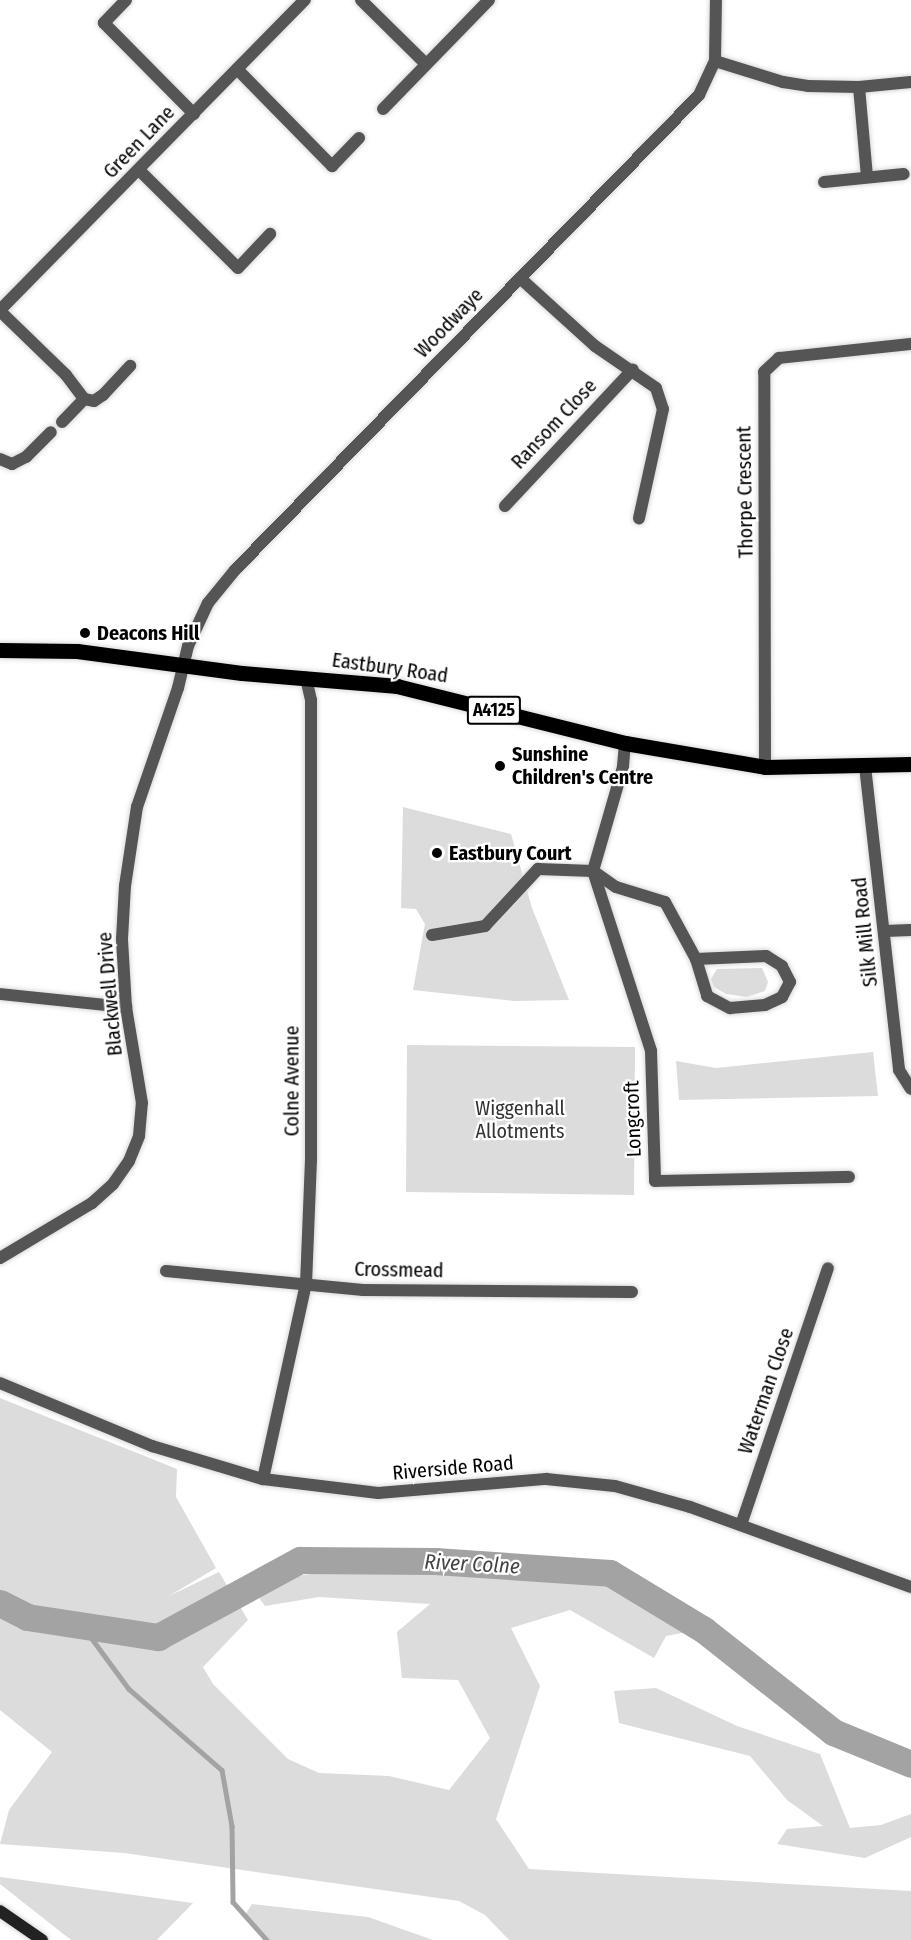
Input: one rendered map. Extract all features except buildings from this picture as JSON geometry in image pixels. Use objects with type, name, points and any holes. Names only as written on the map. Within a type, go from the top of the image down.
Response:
[{"type":"main road","name":"Eastbury Road","points":[[0,650],[76,651],[181,666],[397,686],[625,743],[765,767],[911,764]]},
{"type":"street","points":[[126,0],[104,23],[194,114]]},
{"type":"street","points":[[361,0],[426,64]]},
{"type":"street","points":[[383,109],[489,0]]},
{"type":"street","name":"Woodwaye","points":[[181,666],[198,621],[218,589],[699,94],[715,61],[716,0]]},
{"type":"street","name":"Green Lane","points":[[0,310],[194,114],[298,2]]},
{"type":"street","points":[[715,61],[783,82],[859,87],[911,82]]},
{"type":"street","points":[[237,69],[332,166],[359,138]]},
{"type":"street","points":[[859,87],[867,177]]},
{"type":"street","points":[[139,170],[238,268],[270,234]]},
{"type":"street","points":[[824,182],[904,174]]},
{"type":"street","points":[[520,278],[595,346],[633,369],[656,388],[663,409],[639,518]]},
{"type":"street","points":[[0,310],[66,375],[84,399]]},
{"type":"street","name":"Thorpe Crescent","points":[[765,767],[764,372],[779,358],[911,344]]},
{"type":"street","points":[[62,422],[84,399],[98,399],[130,366]]},
{"type":"street","name":"Ransom Close","points":[[505,506],[633,369]]},
{"type":"street","points":[[0,459],[12,464],[26,457],[51,432]]},
{"type":"street","name":"Blackwell Drive","points":[[0,1258],[92,1203],[113,1184],[129,1161],[139,1136],[142,1103],[126,1007],[122,939],[138,807],[178,688],[181,666]]},
{"type":"street","name":"Colne Avenue","points":[[263,1479],[306,1284],[311,1160],[311,700],[306,678]]},
{"type":"street","points":[[593,871],[623,767],[625,743]]},
{"type":"street","name":"Silk Mill Road","points":[[865,766],[899,1070],[911,1089]]},
{"type":"street","points":[[432,935],[484,926],[538,869],[593,871],[616,887],[665,902],[696,959],[707,996],[730,1008],[765,1005],[782,997],[790,982],[782,966],[766,956],[696,959]]},
{"type":"street","name":"Longcroft","points":[[593,871],[651,1051],[655,1181],[849,1177]]},
{"type":"street","points":[[885,931],[911,930]]},
{"type":"street","points":[[0,993],[126,1007]]},
{"type":"street","name":"Waterman Close","points":[[741,1525],[828,1268]]},
{"type":"street","name":"Crossmead","points":[[166,1271],[363,1290],[632,1292]]},
{"type":"street","name":"Riverside Road","points":[[0,1383],[152,1446],[263,1479],[378,1493],[558,1480],[615,1486],[741,1525],[911,1587]]},
{"type":"street","points":[[0,1911],[42,1940]]},
{"type":"green space","points":[[403,807],[511,834],[532,908],[569,1000],[514,1001],[413,990],[425,924],[416,909],[401,908]]},
{"type":"green space","points":[[762,968],[768,982],[765,991],[747,997],[726,994],[714,987],[711,979],[717,969]]},
{"type":"green space","name":"Wiggenhall Allotments","points":[[407,1045],[635,1047],[634,1195],[406,1192]]},
{"type":"green space","points":[[873,1052],[878,1096],[679,1100],[676,1061],[716,1068]]},
{"type":"green space","points":[[0,1398],[177,1469],[176,1497],[216,1568],[169,1596],[219,1572],[248,1620],[203,1667],[213,1684],[288,1759],[319,1773],[389,1776],[449,1790],[490,1738],[458,1680],[402,1678],[397,1632],[430,1604],[319,1597],[265,1606],[254,1591],[283,1578],[343,1569],[511,1576],[600,1584],[625,1591],[669,1613],[692,1631],[666,1636],[654,1658],[570,1610],[511,1628],[540,1686],[496,1819],[529,1869],[911,1891],[911,1940],[509,1940],[485,1915],[459,1901],[124,1853],[0,1844],[9,1810],[52,1752],[0,1710]]},
{"type":"green space","points":[[656,1688],[737,1726],[820,1754],[850,1828],[881,1825],[911,1814],[911,1837],[865,1858],[777,1844],[787,1829],[823,1826],[787,1800],[750,1756],[619,1723],[614,1691]]},
{"type":"green space","points":[[0,1877],[193,1903],[157,1940],[71,1940],[0,1884]]},
{"type":"green space","points":[[252,1904],[368,1917],[433,1940],[267,1940],[245,1915]]},
{"type":"waterway","name":"River Colne","points":[[0,1603],[27,1617],[158,1637],[300,1560],[435,1561],[610,1573],[704,1630],[833,1732],[911,1764]]},
{"type":"waterway","points":[[82,1625],[129,1689],[222,1770],[232,1826],[233,1902],[267,1940]]},
{"type":"place","name":"Deacons Hill","points":[[85,633]]},
{"type":"place","name":"Sunshine Children's Centre","points":[[500,766]]},
{"type":"place","name":"Eastbury Court","points":[[437,853]]}]
